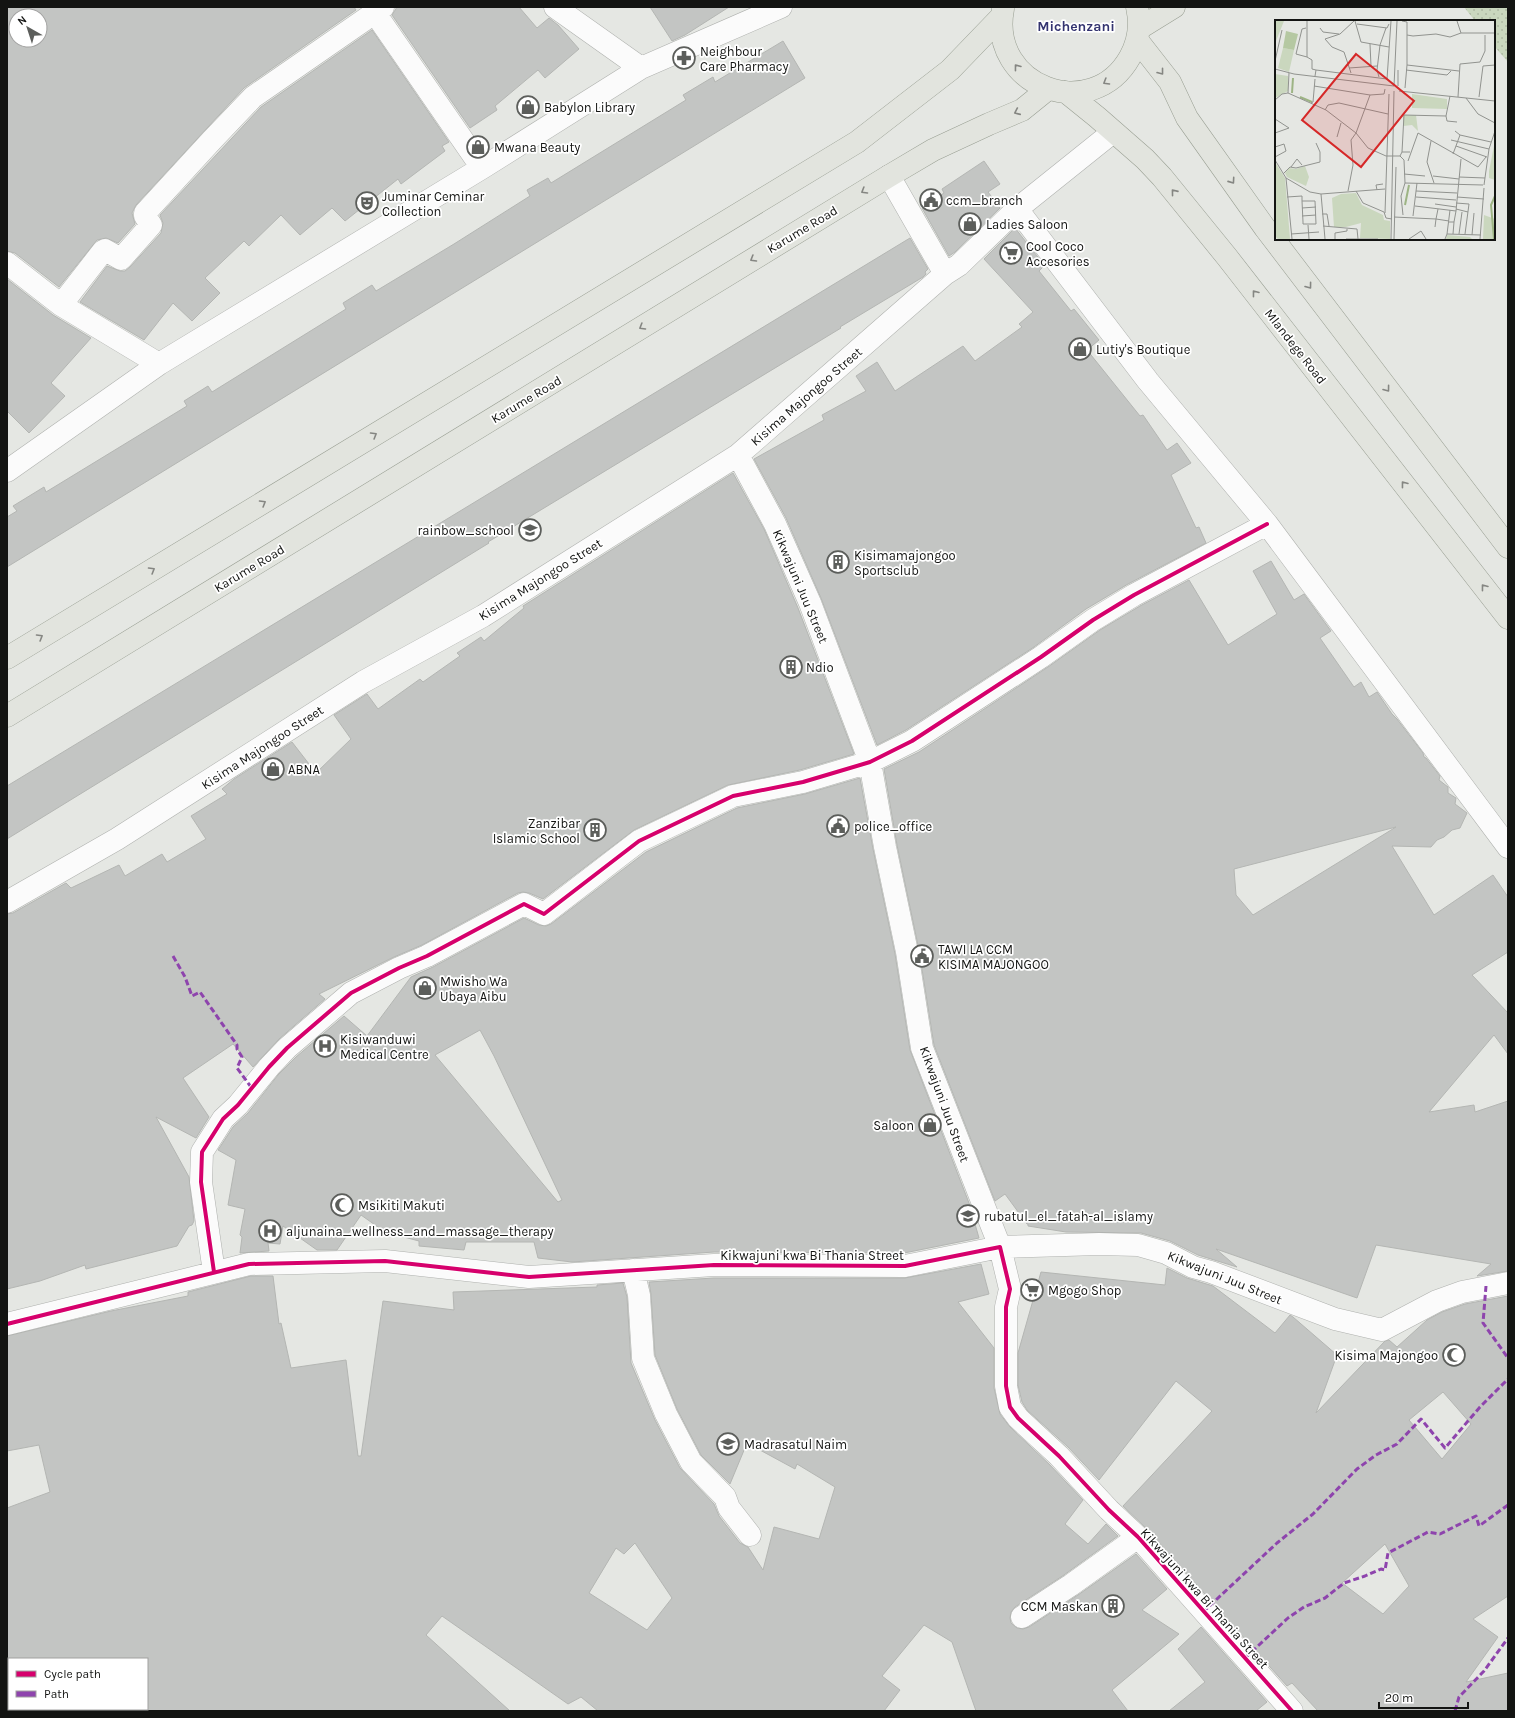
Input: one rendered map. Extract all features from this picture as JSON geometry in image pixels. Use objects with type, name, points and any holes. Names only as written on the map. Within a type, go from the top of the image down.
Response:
[{"type":"main road","points":[[1057,91],[1078,92],[1092,89],[1117,75],[1126,65],[1138,25],[1174,7]]},
{"type":"main road","points":[[7,658],[857,142],[950,70],[1003,12]]},
{"type":"main road","name":"Mlandege Road","points":[[1003,12],[1002,37],[1013,62],[1022,74],[1034,83],[1057,91],[1097,117],[1145,159],[1162,177],[1227,257],[1508,618]]},
{"type":"main road","points":[[1138,25],[1188,118],[1265,228],[1508,547]]},
{"type":"main road","name":"Karume Road","points":[[7,716],[889,176],[933,150],[1022,110],[1057,91]]},
{"type":"street","points":[[555,7],[641,68]]},
{"type":"street","points":[[7,471],[159,364],[482,168],[641,68],[781,7]]},
{"type":"street","points":[[61,305],[103,251],[105,250],[121,259],[151,226],[145,216],[145,213],[253,97],[379,10],[482,168]]},
{"type":"street","name":"Kisima Majongoo Street","points":[[7,902],[117,839],[363,682],[483,616],[738,455],[945,274],[959,265],[1017,208],[1113,132]]},
{"type":"street","points":[[889,176],[945,274]]},
{"type":"street","points":[[1017,208],[1148,381],[1267,524],[1508,847]]},
{"type":"street","points":[[7,263],[61,305],[159,364]]},
{"type":"street","name":"Kikwajuni Juu Street","points":[[738,455],[775,524],[810,603],[870,762],[885,847],[907,952],[922,1048],[1000,1247],[1099,1244],[1138,1245],[1166,1253],[1193,1267],[1211,1272],[1335,1319],[1382,1330],[1437,1301],[1462,1292],[1508,1283]]},
{"type":"street","points":[[214,1272],[201,1182],[202,1152],[223,1119],[238,1105],[269,1067],[287,1048],[351,994],[398,968],[427,956],[524,904],[544,914],[639,841],[733,796],[803,782],[870,762],[912,741],[1041,657],[1093,620],[1134,595],[1267,524]]},
{"type":"street","name":"Kikwajuni kwa Bi Thania Street","points":[[7,1324],[249,1264],[385,1261],[529,1277],[714,1265],[905,1266],[1000,1247],[1010,1289],[1006,1307],[1006,1386],[1010,1407],[1018,1418],[1060,1456],[1109,1510],[1138,1537],[1292,1711]]},
{"type":"street","points":[[633,1270],[639,1294],[643,1358],[666,1414],[692,1462],[724,1497],[729,1508],[750,1535]]},
{"type":"street","points":[[1022,1617],[1071,1586],[1138,1537]]},
{"type":"green space","points":[[1464,7],[1508,7],[1508,62],[1495,47],[1495,20],[1474,20]]},
{"type":"building","points":[[7,7],[354,7],[356,10],[244,88],[136,205],[132,213],[135,224],[118,243],[106,238],[97,240],[59,287],[15,253],[7,251]]},
{"type":"building","points":[[397,7],[519,7],[537,28],[549,18],[558,25],[579,49],[545,78],[538,70],[495,106],[497,110],[470,128],[392,15]]},
{"type":"building","points":[[650,7],[729,7],[685,35],[672,41]]},
{"type":"building","points":[[372,30],[449,142],[442,146],[445,151],[401,184],[398,179],[345,221],[332,208],[300,235],[281,215],[249,246],[244,241],[205,278],[220,293],[192,321],[173,303],[144,340],[80,302],[107,266],[120,271],[125,271],[130,267],[161,233],[163,223],[160,215],[261,107]]},
{"type":"building","points":[[783,41],[805,78],[7,567],[7,517],[17,511],[13,506],[44,487],[46,492],[187,406],[184,401],[208,386],[212,392],[346,309],[343,303],[372,285],[376,291],[454,244],[530,196],[527,190],[548,178],[551,183],[686,100],[683,95],[713,77],[715,82]]},
{"type":"building","points":[[984,161],[1000,184],[988,192],[1000,208],[949,256],[922,208],[944,193],[942,189]]},
{"type":"building","points":[[1015,228],[1041,261],[1039,262],[1043,267],[1039,271],[1071,311],[1074,309],[1099,340],[1087,350],[1140,416],[1143,415],[1167,450],[1177,443],[1191,463],[1171,475],[1196,528],[1199,527],[1206,543],[1128,584],[1086,609],[1034,647],[906,730],[877,745],[821,598],[786,518],[754,459],[824,420],[822,415],[866,391],[856,376],[877,362],[895,391],[963,346],[975,361],[1022,327],[1019,324],[1033,312],[984,259]]},
{"type":"building","points":[[910,238],[928,269],[923,277],[488,542],[489,543],[7,839],[7,786]]},
{"type":"building","points":[[7,279],[53,315],[91,338],[51,383],[65,396],[29,433],[7,411]]},
{"type":"building","points":[[733,473],[764,529],[798,608],[854,754],[800,770],[728,785],[634,830],[543,899],[529,893],[518,893],[422,945],[319,994],[325,999],[279,1039],[253,1067],[233,1044],[183,1078],[209,1117],[196,1138],[156,1117],[189,1177],[194,1221],[192,1225],[189,1226],[177,1246],[86,1269],[85,1265],[40,1281],[7,1289],[7,914],[13,913],[66,883],[71,888],[119,865],[125,876],[162,854],[167,862],[206,839],[191,816],[227,794],[222,789],[234,779],[292,742],[316,773],[351,739],[334,715],[367,694],[378,709],[420,679],[423,682],[460,656],[457,653],[481,637],[484,641],[524,608],[523,606]]},
{"type":"building","points":[[1271,561],[1294,600],[1304,594],[1331,631],[1320,638],[1354,687],[1361,682],[1369,697],[1377,692],[1392,714],[1423,753],[1424,757],[1440,776],[1439,780],[1448,787],[1448,793],[1456,798],[1455,804],[1467,813],[1460,828],[1452,830],[1444,837],[1437,840],[1431,847],[1392,846],[1434,915],[1493,875],[1508,897],[1508,952],[1472,975],[1508,1013],[1508,1054],[1494,1035],[1429,1112],[1474,1105],[1475,1112],[1508,1101],[1508,1271],[1477,1276],[1491,1264],[1376,1245],[1357,1298],[1216,1249],[1237,1267],[1198,1255],[1170,1241],[1141,1233],[1066,1232],[1028,1226],[1005,1194],[995,1201],[934,1045],[919,950],[897,845],[884,769],[919,752],[1048,667],[1100,630],[1140,606],[1189,580],[1228,645],[1277,614],[1253,571]],"holes":[[[1396,827],[1253,915],[1236,895],[1234,869]]]},
{"type":"building","points":[[860,778],[895,954],[910,1050],[974,1216],[979,1238],[904,1253],[714,1252],[572,1262],[538,1258],[534,1242],[466,1242],[464,1250],[419,1246],[419,1241],[385,1232],[361,1215],[337,1250],[317,1250],[283,1226],[280,1244],[268,1243],[269,1251],[240,1253],[242,1237],[240,1235],[245,1209],[228,1205],[236,1160],[218,1150],[233,1127],[248,1113],[278,1075],[296,1057],[344,1016],[367,1036],[411,977],[433,967],[524,918],[539,925],[546,926],[551,924],[646,852],[737,808],[805,794]],"holes":[[[480,1030],[494,1056],[562,1200],[558,1202],[435,1055]]]},
{"type":"building","points":[[981,1264],[989,1294],[958,1302],[994,1348],[994,1388],[1000,1414],[1010,1427],[1050,1465],[1083,1500],[1065,1524],[1088,1544],[1106,1524],[1118,1536],[1064,1575],[1015,1607],[1011,1612],[1011,1623],[1017,1628],[1023,1629],[1029,1627],[1136,1554],[1167,1589],[1142,1610],[1179,1634],[1112,1690],[1128,1711],[976,1711],[952,1642],[924,1625],[882,1676],[900,1690],[884,1711],[598,1711],[581,1697],[568,1704],[442,1616],[426,1635],[510,1711],[147,1711],[148,1658],[7,1659],[7,1508],[50,1492],[39,1445],[7,1451],[7,1336],[111,1311],[188,1296],[188,1292],[251,1276],[273,1276],[279,1324],[281,1323],[291,1368],[346,1360],[358,1456],[361,1456],[383,1301],[454,1310],[453,1292],[597,1287],[597,1285],[623,1283],[627,1297],[631,1363],[655,1420],[680,1468],[714,1504],[719,1516],[740,1543],[748,1547],[763,1570],[774,1527],[819,1539],[835,1487],[797,1464],[795,1469],[747,1443],[730,1484],[701,1455],[677,1409],[655,1355],[649,1282],[714,1278],[905,1278]],"holes":[[[635,1543],[672,1598],[647,1630],[589,1593],[616,1548],[624,1554]]]},
{"type":"building","points":[[1167,1268],[1187,1278],[1213,1286],[1275,1333],[1290,1315],[1293,1317],[1337,1355],[1316,1413],[1385,1341],[1389,1340],[1397,1347],[1427,1320],[1442,1312],[1465,1304],[1508,1296],[1508,1596],[1473,1619],[1498,1637],[1466,1682],[1508,1673],[1508,1711],[1318,1711],[1292,1683],[1287,1686],[1147,1529],[1123,1506],[1212,1411],[1176,1381],[1099,1480],[1068,1447],[1027,1410],[1022,1402],[1018,1385],[1018,1353],[1041,1272],[1165,1285]],"holes":[[[1443,1392],[1471,1424],[1442,1459],[1409,1420]],[[1385,1544],[1409,1586],[1383,1614],[1342,1583]]]},
{"type":"building","points":[[1201,1627],[1267,1702],[1256,1711],[1169,1711],[1205,1682],[1178,1649]]},
{"type":"marked path","points":[[173,956],[185,977],[192,996],[200,992],[237,1045],[237,1049],[242,1057],[237,1068],[251,1087]]},
{"type":"marked path","points":[[1486,1286],[1483,1323],[1508,1358]]},
{"type":"marked path","points":[[1203,1612],[1277,1543],[1313,1514],[1357,1469],[1376,1455],[1397,1444],[1421,1419],[1445,1448],[1480,1407],[1508,1379]]},
{"type":"marked path","points":[[1245,1658],[1288,1618],[1304,1607],[1325,1598],[1344,1583],[1381,1569],[1385,1570],[1388,1553],[1428,1532],[1440,1534],[1476,1516],[1479,1526],[1508,1505]]},
{"type":"marked path","points":[[1455,1711],[1459,1697],[1484,1671],[1508,1638]]},
{"type":"cycle path","points":[[214,1272],[201,1182],[202,1152],[223,1119],[238,1105],[269,1067],[287,1048],[351,993],[399,968],[427,956],[524,904],[544,914],[639,841],[733,796],[803,782],[870,762],[912,741],[1041,657],[1093,620],[1134,595],[1267,524]]},
{"type":"cycle path","points":[[7,1324],[249,1264],[385,1261],[529,1277],[714,1265],[905,1266],[1000,1247],[1010,1289],[1006,1307],[1006,1386],[1010,1407],[1018,1418],[1059,1456],[1109,1510],[1138,1537],[1292,1711]]},
{"type":"place","name":"Neighbour Care Pharmacy","points":[[684,58]]},
{"type":"place","name":"Babylon Library","points":[[528,107]]},
{"type":"place","name":"Mwana Beauty","points":[[478,147]]},
{"type":"place","name":"ccm_branch","points":[[931,200]]},
{"type":"place","name":"Juminar Ceminar Collection","points":[[367,203]]},
{"type":"place","name":"Ladies Saloon","points":[[970,224]]},
{"type":"place","name":"Cool Coco Accesories","points":[[1011,253]]},
{"type":"place","name":"Lutiy's Boutique","points":[[1080,349]]},
{"type":"place","name":"rainbow_school","points":[[530,530]]},
{"type":"place","name":"Kisimamajongoo Sportsclub","points":[[838,562]]},
{"type":"place","name":"Ndio","points":[[791,667]]},
{"type":"place","name":"ABNA","points":[[273,769]]},
{"type":"place","name":"police_office","points":[[838,826]]},
{"type":"place","name":"Zanzibar Islamic School","points":[[595,830]]},
{"type":"place","name":"TAWI LA CCM KISIMA MAJONGOO","points":[[922,956]]},
{"type":"place","name":"Mwisho Wa Ubaya Aibu","points":[[425,988]]},
{"type":"place","name":"Kisiwanduwi Medical Centre","points":[[325,1046]]},
{"type":"place","name":"Saloon","points":[[930,1125]]},
{"type":"place","name":"Msikiti Makuti","points":[[342,1205]]},
{"type":"place","name":"rubatul_el_fatah-al_islamy","points":[[968,1216]]},
{"type":"place","name":"aljunaina_wellness_and_massage_therapy","points":[[270,1231]]},
{"type":"place","name":"Mgogo Shop","points":[[1032,1290]]},
{"type":"place","name":"Kisima Majongoo","points":[[1454,1355]]},
{"type":"place","name":"Madrasatul Naim","points":[[728,1444]]},
{"type":"place","name":"CCM Maskan","points":[[1113,1606]]},
{"type":"district","name":"Michenzani","points":[[1076,26]]}]
